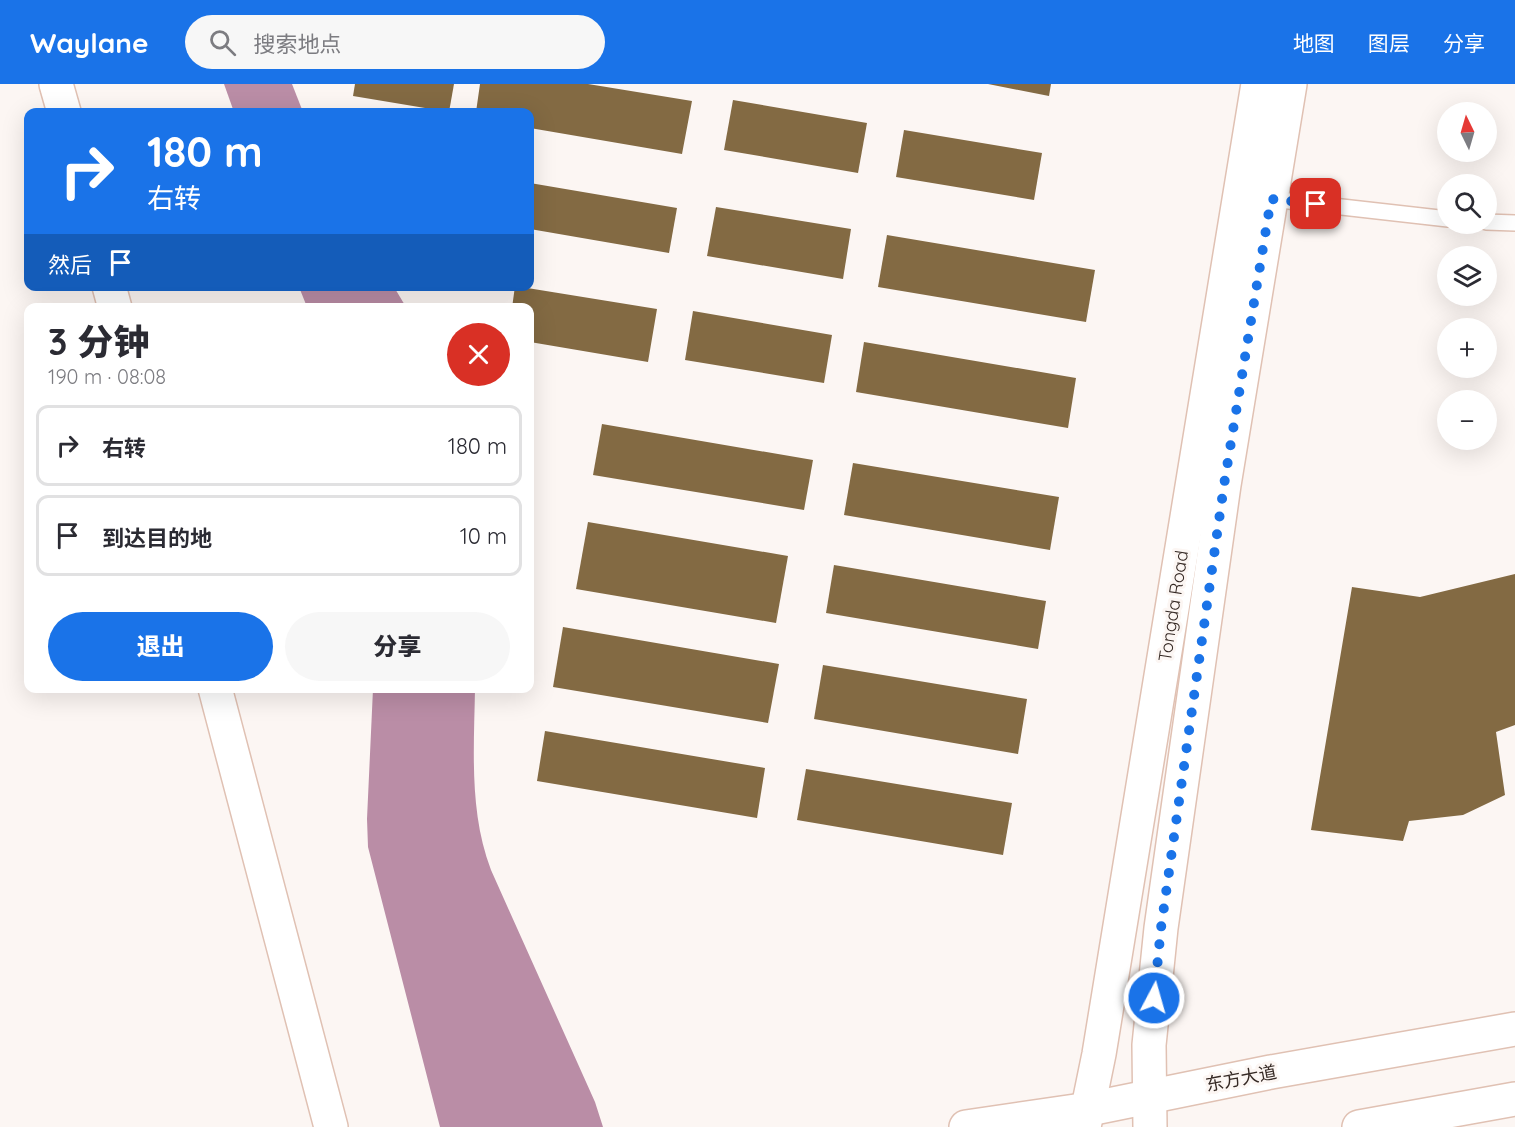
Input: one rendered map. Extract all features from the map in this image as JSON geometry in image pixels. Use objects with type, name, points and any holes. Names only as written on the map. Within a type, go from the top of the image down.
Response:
[{"type":"main road","points":[[56,84],[63,108]]},
{"type":"main road","name":"Tongda Road","points":[[1086,1118],[1100,1054],[1258,84]]},
{"type":"main road","name":"Tongda Road","points":[[1151,1112],[1149,1045],[1161,928],[1224,485],[1290,84]]},
{"type":"main road","points":[[216,693],[331,1127]]},
{"type":"main road","name":"东方大道","points":[[966,1127],[1151,1112],[1271,1072],[1515,1029]]},
{"type":"main road","points":[[1359,1127],[1515,1099]]},
{"type":"lane","points":[[1271,199],[1437,218]]},
{"type":"lane","points":[[1497,222],[1515,223]]},
{"type":"shaded area","points":[[224,84],[292,84],[301,108],[233,108]]},
{"type":"shaded area","points":[[301,291],[396,291],[404,303],[305,303]]},
{"type":"shaded area","points":[[373,693],[475,693],[474,781],[484,848],[491,870],[595,1102],[603,1127],[440,1127],[368,847],[367,819]]},
{"type":"building","points":[[355,84],[454,84],[450,108],[425,108],[353,96]]},
{"type":"building","points":[[480,84],[588,84],[692,101],[682,154],[534,129],[534,108],[477,108]]},
{"type":"building","points":[[988,84],[1051,84],[1049,96]]},
{"type":"building","points":[[733,100],[867,123],[858,173],[724,150]]},
{"type":"building","points":[[904,130],[1042,153],[1034,200],[896,177]]},
{"type":"building","points":[[534,184],[677,208],[669,253],[534,230]]},
{"type":"building","points":[[716,207],[851,229],[843,279],[707,256]]},
{"type":"building","points":[[887,235],[1095,270],[1086,322],[878,287]]},
{"type":"building","points":[[534,289],[657,309],[648,362],[534,343],[534,303],[513,303],[514,291],[534,291]]},
{"type":"building","points":[[693,311],[832,335],[824,383],[685,360]]},
{"type":"building","points":[[864,342],[1076,378],[1068,428],[856,392]]},
{"type":"building","points":[[602,424],[813,460],[804,510],[593,475]]},
{"type":"building","points":[[853,463],[1059,497],[1050,550],[844,515]]},
{"type":"building","points":[[588,522],[788,556],[776,623],[576,589]]},
{"type":"building","points":[[834,565],[1046,601],[1038,649],[826,613]]},
{"type":"building","points":[[1515,574],[1515,725],[1496,732],[1505,795],[1463,815],[1409,821],[1403,841],[1311,830],[1352,587],[1420,597]]},
{"type":"building","points":[[563,627],[779,664],[768,723],[553,687]]},
{"type":"building","points":[[823,665],[1027,699],[1018,754],[814,719]]},
{"type":"building","points":[[545,731],[765,768],[757,818],[537,781]]},
{"type":"building","points":[[806,769],[1012,803],[1003,855],[797,820]]},
{"type":"route","points":[[1154,998],[1161,928],[1224,485],[1271,199],[1316,204]]}]
